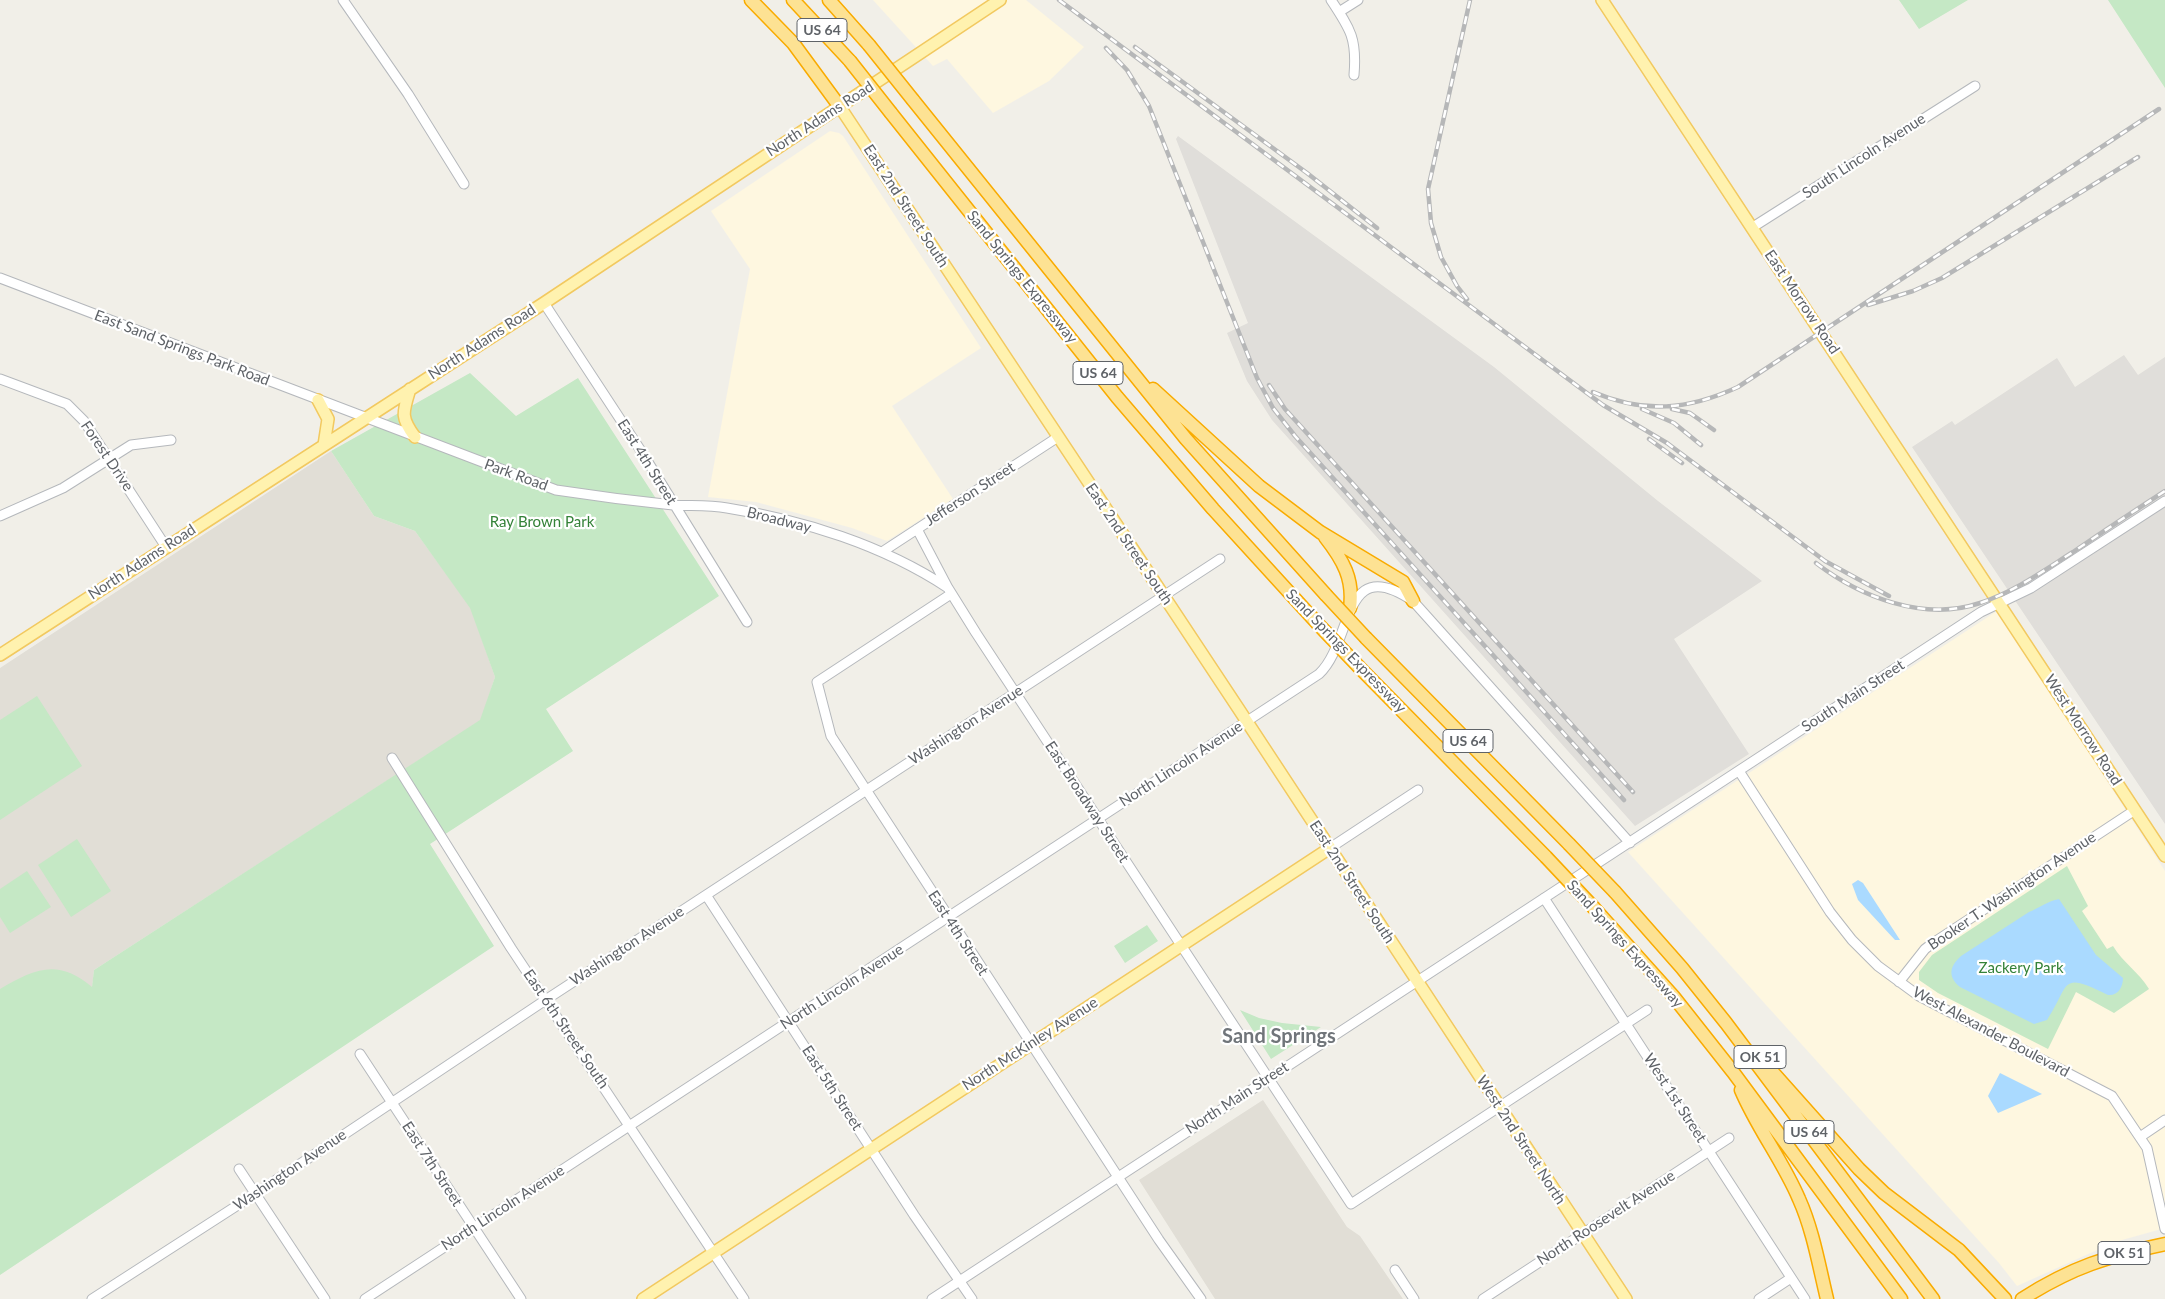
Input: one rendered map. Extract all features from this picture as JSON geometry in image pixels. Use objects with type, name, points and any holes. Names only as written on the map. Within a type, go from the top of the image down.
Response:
[{"type":"highway","points":[[752,0],[793,43],[840,107]]},
{"type":"highway","name":"Sand Springs Expressway","points":[[793,0],[850,61],[1124,404],[1213,509],[1317,623],[1546,857],[1673,996],[1733,1072],[1901,1299]]},
{"type":"highway","name":"Sand Springs Expressway","points":[[829,0],[869,45],[1116,355],[1186,439],[1366,638],[1615,892],[1682,968],[1933,1299]]},
{"type":"highway","points":[[1116,355],[1252,480],[1320,532],[1403,582],[1413,601]]},
{"type":"highway","points":[[1320,532],[1336,551],[1347,571],[1352,592],[1350,608]]},
{"type":"highway","name":"OK 51","points":[[1682,968],[1838,1148],[1884,1192],[1959,1250],[2005,1299]]},
{"type":"highway","name":"OK 51","points":[[1733,1072],[1752,1116],[1800,1199],[1809,1226],[1827,1299]]},
{"type":"highway","name":"OK 51","points":[[2022,1299],[2083,1266],[2116,1255],[2165,1244]]},
{"type":"main road","name":"North Adams Road","points":[[0,655],[544,303],[1000,0]]},
{"type":"main road","name":"East Morrow Road","points":[[1602,0],[2001,604]]},
{"type":"main road","name":"East 2nd Street South","points":[[840,107],[1417,981]]},
{"type":"main road","points":[[410,389],[403,415],[405,424],[415,437]]},
{"type":"main road","points":[[318,400],[328,419],[324,445]]},
{"type":"main road","name":"West Morrow Road","points":[[2001,604],[2165,856]]},
{"type":"main road","name":"North McKinley Avenue","points":[[643,1299],[1330,848]]},
{"type":"main road","name":"West 2nd Street North","points":[[1417,981],[1626,1299]]},
{"type":"street","points":[[343,0],[408,94],[464,184]]},
{"type":"street","points":[[1331,0],[1354,41],[1354,75]]},
{"type":"street","points":[[1339,12],[1358,0]]},
{"type":"street","name":"South Lincoln Avenue","points":[[1752,227],[1976,86]]},
{"type":"street","name":"East Sand Springs Park Road","points":[[0,278],[365,418]]},
{"type":"street","name":"East 4th Street","points":[[544,303],[643,454],[747,622]]},
{"type":"street","name":"Forest Drive","points":[[0,379],[68,404],[84,421],[166,547]]},
{"type":"street","name":"Park Road","points":[[365,418],[556,490],[673,504]]},
{"type":"street","name":"Jefferson Street","points":[[882,552],[1058,437]]},
{"type":"street","points":[[0,516],[63,488],[131,445],[170,440]]},
{"type":"street","name":"South Main Street","points":[[1544,898],[1981,612],[2031,588],[2165,501]]},
{"type":"street","name":"Broadway","points":[[673,504],[724,508],[756,513],[822,531],[882,552]]},
{"type":"street","points":[[917,528],[949,591]]},
{"type":"street","name":"East Broadway Street","points":[[882,552],[918,570],[949,591],[1351,1204],[1500,1107]]},
{"type":"street","name":"Washington Avenue","points":[[92,1299],[255,1194],[547,999],[1220,559]]},
{"type":"street","points":[[1350,608],[1364,592],[1379,586],[1399,591],[1413,601],[1630,843]]},
{"type":"street","name":"East 4th Street","points":[[949,591],[817,682],[831,736],[1117,1176],[1201,1299]]},
{"type":"street","name":"North Lincoln Avenue","points":[[365,1299],[1319,674],[1329,665],[1335,654],[1350,608]]},
{"type":"street","name":"East 6th Street South","points":[[392,758],[475,892],[631,1125],[744,1299]]},
{"type":"street","name":"West Alexander Boulevard","points":[[1739,771],[1840,925],[1863,952],[1899,982],[1943,1009],[2112,1096],[2147,1148],[2165,1229]]},
{"type":"street","name":"North McKinley Avenue","points":[[1330,848],[1418,790]]},
{"type":"street","name":"Booker T. Washington Avenue","points":[[1899,982],[1925,949],[1933,943],[2135,810]]},
{"type":"street","name":"East 5th Street","points":[[706,895],[972,1299]]},
{"type":"street","name":"North Main Street","points":[[932,1299],[1544,898]]},
{"type":"street","name":"West 1st Street","points":[[1544,898],[1805,1299]]},
{"type":"street","points":[[1500,1107],[1647,1010]]},
{"type":"street","name":"East 7th Street","points":[[360,1054],[520,1299]]},
{"type":"street","points":[[2140,1137],[2165,1120]]},
{"type":"street","name":"North Roosevelt Avenue","points":[[1483,1299],[1729,1138]]},
{"type":"street","points":[[239,1169],[325,1299]]},
{"type":"street","points":[[1395,1270],[1414,1299]]},
{"type":"street","points":[[1759,1299],[1792,1278]]},
{"type":"shaded area","points":[[873,0],[1026,0],[1084,47],[1049,81],[993,113],[947,59],[933,66]]},
{"type":"shaded area","points":[[830,131],[843,136],[981,348],[892,406],[953,499],[887,541],[852,528],[756,502],[708,497],[750,269],[711,211]]},
{"type":"shaded area","points":[[1178,136],[1494,367],[1658,501],[1762,581],[1674,639],[1749,754],[1635,826],[1272,420],[1247,381],[1227,333],[1248,323],[1176,139]]},
{"type":"shaded area","points":[[2124,355],[2138,375],[2165,357],[2165,824],[1912,447],[1952,421],[1955,425],[2057,358],[2075,387]]},
{"type":"shaded area","points":[[331,451],[374,516],[415,531],[471,608],[495,677],[481,720],[94,970],[92,988],[0,1118],[0,668]]},
{"type":"shaded area","points":[[1997,611],[2165,871],[2165,1228],[2115,1242],[2017,1286],[1999,1263],[1628,852]]},
{"type":"shaded area","points":[[1263,1100],[1347,1227],[1360,1236],[1403,1299],[1215,1299],[1139,1180]]},
{"type":"green space","points":[[1899,0],[1968,0],[1919,29]]},
{"type":"green space","points":[[2108,0],[2165,0],[2165,88]]},
{"type":"green space","name":"Ray Brown Park","points":[[470,373],[516,416],[578,378],[719,596],[546,709],[573,751],[430,844],[494,946],[0,1275],[0,989],[24,976],[46,970],[68,972],[92,987],[94,970],[480,720],[495,677],[470,608],[415,531],[374,516],[331,451]]},
{"type":"green space","points":[[37,696],[82,766],[0,820],[0,720]]},
{"type":"green space","points":[[77,839],[111,891],[71,917],[38,865]]},
{"type":"green space","name":"Zackery Park","points":[[2067,866],[2088,906],[2082,911],[2107,949],[2113,946],[2149,989],[2114,1013],[2076,992],[2048,1049],[1938,993],[1919,980],[1919,972],[1932,955]]},
{"type":"green space","points":[[27,871],[51,907],[10,933],[0,917],[0,889]]},
{"type":"green space","points":[[1147,925],[1158,941],[1125,963],[1114,946]]},
{"type":"green space","points":[[1240,1010],[1259,1018],[1282,1023],[1321,1027],[1271,1059]]},
{"type":"water","points":[[1858,880],[1863,883],[1900,940],[1895,940],[1858,900],[1852,884]]},
{"type":"water","points":[[2059,899],[2096,955],[2123,978],[2121,988],[2115,994],[2108,995],[2081,984],[2073,983],[2064,990],[2047,1020],[2034,1024],[1960,987],[1956,983],[1951,971],[1961,956],[2029,912]]},
{"type":"water","points":[[2000,1073],[2042,1094],[1998,1113],[1988,1096]]},
{"type":"railway","points":[[1059,0],[1603,405],[1667,443],[1825,561],[1889,596]]},
{"type":"railway","points":[[1467,299],[1457,286],[1441,257],[1431,223],[1428,189],[1470,0]]},
{"type":"railway","points":[[1135,47],[1307,173],[1377,228]]},
{"type":"railway","points":[[1106,48],[1127,70],[1149,106],[1257,378],[1273,408],[1295,436],[1624,800]]},
{"type":"railway","points":[[1593,392],[1631,404],[1666,406],[1702,401],[1738,387],[2159,109]]},
{"type":"railway","points":[[1868,305],[1913,291],[1942,278],[2138,157]]},
{"type":"railway","points":[[1269,385],[1285,409],[1633,792]]},
{"type":"railway","points":[[1642,409],[1674,423],[1701,445]]},
{"type":"railway","points":[[1672,409],[1690,413],[1714,430]]},
{"type":"railway","points":[[1649,439],[1682,463]]},
{"type":"railway","points":[[1816,563],[1852,586],[1872,596],[1894,603],[1915,608],[1937,610],[1959,608],[1993,598],[2028,580],[2165,491]]},
{"type":"district","name":"Sand Springs","points":[[1279,1037]]}]
